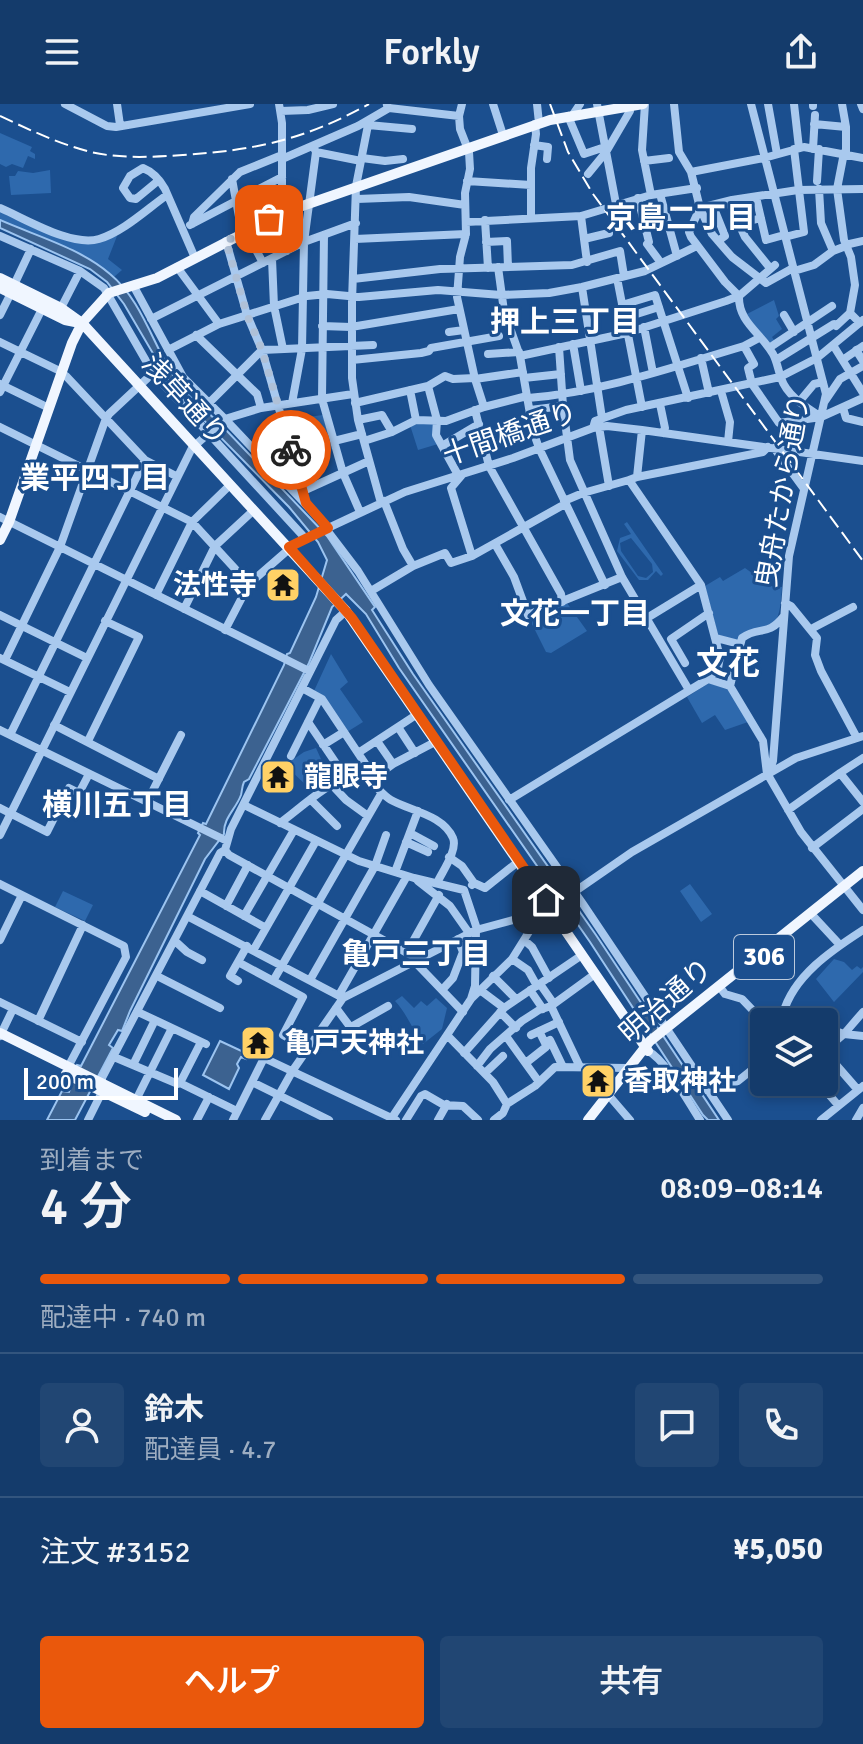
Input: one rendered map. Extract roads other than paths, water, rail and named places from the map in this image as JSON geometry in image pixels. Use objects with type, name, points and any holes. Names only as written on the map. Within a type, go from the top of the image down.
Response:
[{"type":"main road","points":[[39,445],[49,408],[80,339],[82,323],[110,293],[148,282],[269,219],[356,186],[537,124],[598,108],[644,104]]},
{"type":"main road","name":"浅草通り","points":[[0,278],[42,309],[73,323],[82,323]]},
{"type":"main road","name":"浅草通り","points":[[0,288],[13,289],[61,308],[82,323],[342,606],[519,861],[555,906],[582,955],[649,1047]]},
{"type":"main road","points":[[0,540],[64,374]]},
{"type":"main road","points":[[0,552],[7,521]]},
{"type":"main road","name":"明治通り","points":[[720,988],[814,917],[863,871]]},
{"type":"main road","name":"明治通り","points":[[588,1120],[627,1068],[666,1032],[846,888],[863,878]]},
{"type":"main road","points":[[0,1036],[161,1120]]},
{"type":"main road","name":"明治通り","points":[[595,1120],[649,1047]]},
{"type":"main road","points":[[99,1087],[136,1100],[176,1120]]},
{"type":"street","points":[[65,104],[107,126],[250,104]]},
{"type":"street","points":[[117,104],[120,125]]},
{"type":"street","points":[[462,104],[460,129],[470,161],[465,205],[466,234],[457,291],[480,408],[479,424],[489,466],[561,594],[562,602]]},
{"type":"street","points":[[493,104],[503,135]]},
{"type":"street","points":[[531,218],[537,104]]},
{"type":"street","points":[[580,104],[566,117],[584,154],[605,150]]},
{"type":"street","points":[[644,104],[644,161],[655,195],[663,207],[677,256]]},
{"type":"street","points":[[674,104],[679,152],[691,172],[700,208],[718,241],[732,257],[759,278],[766,283],[793,270],[814,265],[846,245],[863,241]]},
{"type":"street","name":"曳舟たから通り","points":[[751,104],[823,382],[825,402],[789,556],[773,761],[768,775]]},
{"type":"street","points":[[768,104],[777,154]]},
{"type":"street","points":[[756,197],[766,240],[804,232],[798,190],[794,104]]},
{"type":"street","points":[[776,360],[834,324],[836,326],[850,313],[855,285],[851,257],[841,225],[837,189],[845,154],[846,127],[842,104]]},
{"type":"street","points":[[285,212],[280,108],[324,105]]},
{"type":"street","points":[[588,174],[630,105]]},
{"type":"street","points":[[192,224],[194,217],[240,172],[314,149],[369,123],[388,106],[459,116]]},
{"type":"street","points":[[598,108],[616,204]]},
{"type":"street","points":[[833,251],[824,231],[820,209],[814,112],[846,127]]},
{"type":"street","points":[[369,123],[412,129]]},
{"type":"street","points":[[369,123],[356,186],[351,327],[354,399],[383,502],[413,566]]},
{"type":"street","points":[[534,145],[548,147],[547,159]]},
{"type":"street","points":[[691,172],[764,158],[797,148],[863,158]]},
{"type":"street","points":[[314,149],[362,160],[403,159]]},
{"type":"street","points":[[292,403],[302,349],[304,242],[314,149]]},
{"type":"street","points":[[644,161],[669,158]]},
{"type":"street","points":[[159,180],[136,199],[130,198],[123,190],[130,176],[143,168],[159,180],[195,258]]},
{"type":"street","points":[[182,229],[282,177]]},
{"type":"street","points":[[232,179],[244,232],[268,261],[283,349]]},
{"type":"street","points":[[467,181],[531,185]]},
{"type":"street","points":[[700,208],[818,185],[863,189]]},
{"type":"street","points":[[466,222],[581,216],[638,198],[697,188]]},
{"type":"street","points":[[0,208],[66,236],[92,240],[114,232],[167,195]]},
{"type":"street","points":[[357,199],[409,197],[465,205]]},
{"type":"street","points":[[638,198],[647,244],[661,263]]},
{"type":"street","points":[[488,354],[519,354],[627,333],[739,296],[772,267],[738,224],[729,202]]},
{"type":"street","points":[[713,206],[725,236],[718,241]]},
{"type":"street","points":[[642,213],[663,207]]},
{"type":"street","points":[[820,209],[838,207]]},
{"type":"street","points":[[700,208],[689,232],[697,246],[739,296],[739,307],[776,360],[786,389],[821,417]]},
{"type":"street","points":[[581,216],[587,262]]},
{"type":"street","points":[[738,224],[761,218]]},
{"type":"street","points":[[269,219],[287,251]]},
{"type":"street","points":[[485,220],[488,268]]},
{"type":"street","points":[[151,319],[304,242],[356,223]]},
{"type":"street","points":[[646,228],[667,223]]},
{"type":"street","points":[[824,231],[841,225]]},
{"type":"street","points":[[584,239],[609,233]]},
{"type":"street","points":[[355,239],[466,234]]},
{"type":"street","points":[[324,235],[322,399],[343,473],[360,512]]},
{"type":"street","points":[[0,236],[80,271],[110,293],[153,373],[307,537]]},
{"type":"street","points":[[226,241],[247,315],[279,404],[306,503]]},
{"type":"street","points":[[486,242],[507,241],[508,267]]},
{"type":"street","points":[[168,350],[219,324],[303,297],[457,291],[501,295],[549,293],[648,270],[697,246]]},
{"type":"street","points":[[0,315],[31,249]]},
{"type":"street","points":[[353,279],[587,262],[620,251],[622,305],[642,407]]},
{"type":"street","points":[[851,257],[863,256]]},
{"type":"street","points":[[177,267],[219,324]]},
{"type":"street","points":[[498,267],[507,322],[519,354],[539,448],[605,585]]},
{"type":"street","points":[[61,308],[80,271]]},
{"type":"street","points":[[130,286],[183,377],[306,503],[371,591],[429,685],[728,1120]]},
{"type":"street","points":[[582,287],[597,387],[598,424],[609,486]]},
{"type":"street","points":[[622,305],[655,295],[688,398]]},
{"type":"street","points":[[769,348],[832,306]]},
{"type":"street","points":[[624,318],[659,307]]},
{"type":"street","points":[[42,309],[1,387],[49,408]]},
{"type":"street","points":[[322,326],[351,327],[459,309]]},
{"type":"street","points":[[598,424],[642,407],[780,377],[817,358],[861,322],[850,313]]},
{"type":"street","points":[[784,315],[794,332]]},
{"type":"street","points":[[644,327],[653,373]]},
{"type":"street","points":[[449,332],[464,330]]},
{"type":"street","points":[[196,335],[257,394],[261,408]]},
{"type":"street","points":[[352,360],[421,353],[431,348],[499,336]]},
{"type":"street","points":[[334,441],[392,432],[416,420],[446,421],[480,408],[528,397],[562,395],[636,378],[744,346],[759,338]]},
{"type":"street","points":[[0,342],[64,374],[145,460],[176,476]]},
{"type":"street","points":[[573,344],[581,391]]},
{"type":"street","points":[[209,403],[262,350],[373,345]]},
{"type":"street","points":[[744,346],[754,364],[748,368],[752,384],[779,423],[821,417],[863,396],[852,372],[833,345]]},
{"type":"street","points":[[559,347],[570,460],[622,577],[689,690]]},
{"type":"street","points":[[825,402],[840,379],[863,364],[860,348],[844,359]]},
{"type":"street","points":[[701,358],[709,393]]},
{"type":"street","points":[[70,692],[3,659],[60,547],[106,418],[153,373]]},
{"type":"street","points":[[0,835],[176,476],[195,445],[231,415],[279,404],[354,399],[410,390],[428,386],[445,376],[453,379],[561,374]]},
{"type":"street","points":[[799,402],[814,384],[823,382]]},
{"type":"street","points":[[428,386],[437,420],[436,435],[460,475],[451,488],[472,556]]},
{"type":"street","points":[[410,390],[416,420]]},
{"type":"street","points":[[721,391],[730,422],[728,442]]},
{"type":"street","points":[[660,404],[665,428],[663,433]]},
{"type":"street","points":[[530,410],[563,406]]},
{"type":"street","points":[[843,408],[846,418],[863,422]]},
{"type":"street","points":[[358,420],[382,415],[392,432]]},
{"type":"street","points":[[442,446],[479,424]]},
{"type":"street","name":"十間橋通り","points":[[225,630],[249,584],[289,547],[307,537],[383,502],[539,448],[598,424],[862,457]]},
{"type":"street","points":[[509,800],[715,673],[719,661],[716,638],[701,585],[633,478],[642,430]]},
{"type":"street","points":[[1,431],[39,445],[192,522],[249,584]]},
{"type":"street","points":[[371,591],[413,566],[445,553],[451,563],[472,556],[583,493],[633,478],[771,448],[804,489]]},
{"type":"street","points":[[10,735],[145,460]]},
{"type":"street","points":[[303,491],[369,461]]},
{"type":"street","points":[[156,595],[192,522],[230,485]]},
{"type":"street","points":[[184,609],[215,546],[254,510]]},
{"type":"street","points":[[7,521],[308,671]]},
{"type":"street","points":[[495,544],[514,577],[528,615],[622,577]]},
{"type":"street","points":[[647,618],[701,585]]},
{"type":"street","points":[[341,997],[474,931],[555,906],[632,852],[799,757],[860,737],[821,671],[815,655],[817,638],[785,603]]},
{"type":"street","points":[[88,1120],[99,1087],[226,846],[342,606]]},
{"type":"street","points":[[811,629],[853,607]]},
{"type":"street","points":[[685,663],[671,639],[709,613]]},
{"type":"street","points":[[0,615],[87,658]]},
{"type":"street","points":[[730,686],[739,644],[747,634],[775,628],[784,615]]},
{"type":"street","points":[[88,741],[139,637],[105,621]]},
{"type":"street","points":[[716,638],[739,644]]},
{"type":"street","points":[[708,679],[730,686],[763,741],[768,775],[788,810],[812,848],[863,910]]},
{"type":"street","points":[[302,688],[320,698],[358,753],[381,794],[429,815],[449,831],[455,842],[437,883]]},
{"type":"street","points":[[291,756],[320,698]]},
{"type":"street","points":[[358,753],[416,715]]},
{"type":"street","points":[[308,722],[346,778]]},
{"type":"street","points":[[54,725],[159,779]]},
{"type":"street","points":[[398,727],[415,753]]},
{"type":"street","points":[[0,730],[196,826],[248,865],[407,952],[463,1012]]},
{"type":"street","points":[[323,745],[344,732]]},
{"type":"street","points":[[147,802],[181,735]]},
{"type":"street","points":[[377,741],[393,764]]},
{"type":"street","points":[[280,823],[332,785],[354,775],[372,778],[435,742]]},
{"type":"street","points":[[788,810],[863,758]]},
{"type":"street","points":[[840,773],[863,802]]},
{"type":"street","points":[[0,808],[47,832],[69,788],[79,793],[89,774]]},
{"type":"street","points":[[332,785],[368,816]]},
{"type":"street","points":[[273,981],[381,794]]},
{"type":"street","points":[[311,800],[337,826]]},
{"type":"street","points":[[244,805],[345,855],[466,892]]},
{"type":"street","points":[[812,848],[863,809]]},
{"type":"street","points":[[395,872],[418,811]]},
{"type":"street","points":[[244,916],[294,830]]},
{"type":"street","points":[[308,1049],[283,1035],[375,866],[386,835]]},
{"type":"street","points":[[408,838],[431,849]]},
{"type":"street","points":[[238,981],[230,976],[266,928],[316,841]]},
{"type":"street","points":[[449,857],[462,866],[474,883],[485,888],[519,861]]},
{"type":"street","points":[[226,906],[248,865]]},
{"type":"street","points":[[410,877],[439,895],[474,931]]},
{"type":"street","points":[[265,1120],[293,1070],[336,1008],[374,934],[410,877]]},
{"type":"street","points":[[466,892],[474,883]]},
{"type":"street","points":[[0,884],[124,946],[126,957],[69,1070]]},
{"type":"street","points":[[200,891],[266,928]]},
{"type":"street","points":[[466,892],[474,931],[475,986],[471,999]]},
{"type":"street","points":[[0,940],[22,895]]},
{"type":"street","points":[[407,952],[439,895]]},
{"type":"street","points":[[114,1057],[209,1097],[235,1116],[264,1058],[393,1119],[471,999],[512,959],[537,919],[536,914]]},
{"type":"street","points":[[187,916],[341,997]]},
{"type":"street","points":[[814,917],[840,945]]},
{"type":"street","points":[[38,1021],[83,925]]},
{"type":"street","points":[[785,1008],[813,967],[863,930]]},
{"type":"street","points":[[442,990],[453,978],[463,952],[458,939]]},
{"type":"street","points":[[524,940],[532,947],[539,984]]},
{"type":"street","points":[[175,941],[202,960]]},
{"type":"street","points":[[464,1053],[502,1010],[582,955]]},
{"type":"street","points":[[512,959],[528,970],[539,984],[580,1067]]},
{"type":"street","points":[[238,962],[303,997]]},
{"type":"street","points":[[477,1066],[490,1049],[516,1028],[595,974]]},
{"type":"street","points":[[157,976],[220,1008]]},
{"type":"street","points":[[493,976],[516,999]]},
{"type":"street","points":[[720,988],[725,994],[742,999],[751,1008]]},
{"type":"street","points":[[480,990],[516,1028]]},
{"type":"street","points":[[0,1002],[82,1042]]},
{"type":"street","points":[[351,1027],[388,1006]]},
{"type":"street","points":[[336,1008],[357,1036]]},
{"type":"street","points":[[0,1036],[13,1009]]},
{"type":"street","points":[[138,1012],[203,1043],[180,1083]]},
{"type":"street","points":[[863,1012],[824,1051],[863,1099]]},
{"type":"street","points":[[133,1065],[155,1020]]},
{"type":"street","points":[[545,1043],[535,1033],[559,1022]]},
{"type":"street","points":[[136,1100],[172,1028]]},
{"type":"street","points":[[838,1032],[863,1036]]},
{"type":"street","points":[[447,1035],[485,1073],[511,1120]]},
{"type":"street","points":[[506,1036],[539,1082]]},
{"type":"street","points":[[545,1043],[550,1040],[563,1067]]},
{"type":"street","points":[[527,1062],[546,1047],[545,1043]]},
{"type":"street","points":[[649,1047],[697,1120]]},
{"type":"street","points":[[485,1073],[503,1056]]},
{"type":"street","points":[[494,1120],[555,1067],[627,1068]]},
{"type":"street","points":[[708,1091],[738,1081],[750,1071]]},
{"type":"street","points":[[252,1082],[315,1117],[329,1120]]},
{"type":"street","points":[[821,1120],[858,1090]]},
{"type":"street","points":[[406,1120],[423,1095],[463,1106],[478,1120]]},
{"type":"street","points":[[830,1096],[838,1105]]},
{"type":"street","points":[[197,1120],[209,1097]]},
{"type":"street","points":[[611,1098],[630,1120]]},
{"type":"street","points":[[438,1120],[447,1104]]},
{"type":"street","points":[[856,1120],[863,1108]]},
{"type":"railway","points":[[0,116],[56,141],[91,152],[148,157],[234,150],[279,141],[323,126],[369,104]]},
{"type":"railway","points":[[550,104],[568,152],[593,194],[863,561]]},
{"type":"place","name":"法性寺","points":[[283,585]]},
{"type":"place","name":"龍眼寺","points":[[278,777]]},
{"type":"place","name":"亀戸天神社","points":[[258,1043]]},
{"type":"place","name":"香取神社","points":[[598,1081]]},
{"type":"district","name":"京島二丁目","points":[[681,218]]},
{"type":"district","name":"押上三丁目","points":[[565,322]]},
{"type":"district","name":"業平四丁目","points":[[95,478]]},
{"type":"district","name":"文花一丁目","points":[[575,614]]},
{"type":"district","name":"文花","points":[[728,663]]},
{"type":"district","name":"横川五丁目","points":[[117,805]]},
{"type":"district","name":"亀戸三丁目","points":[[416,954]]}]
